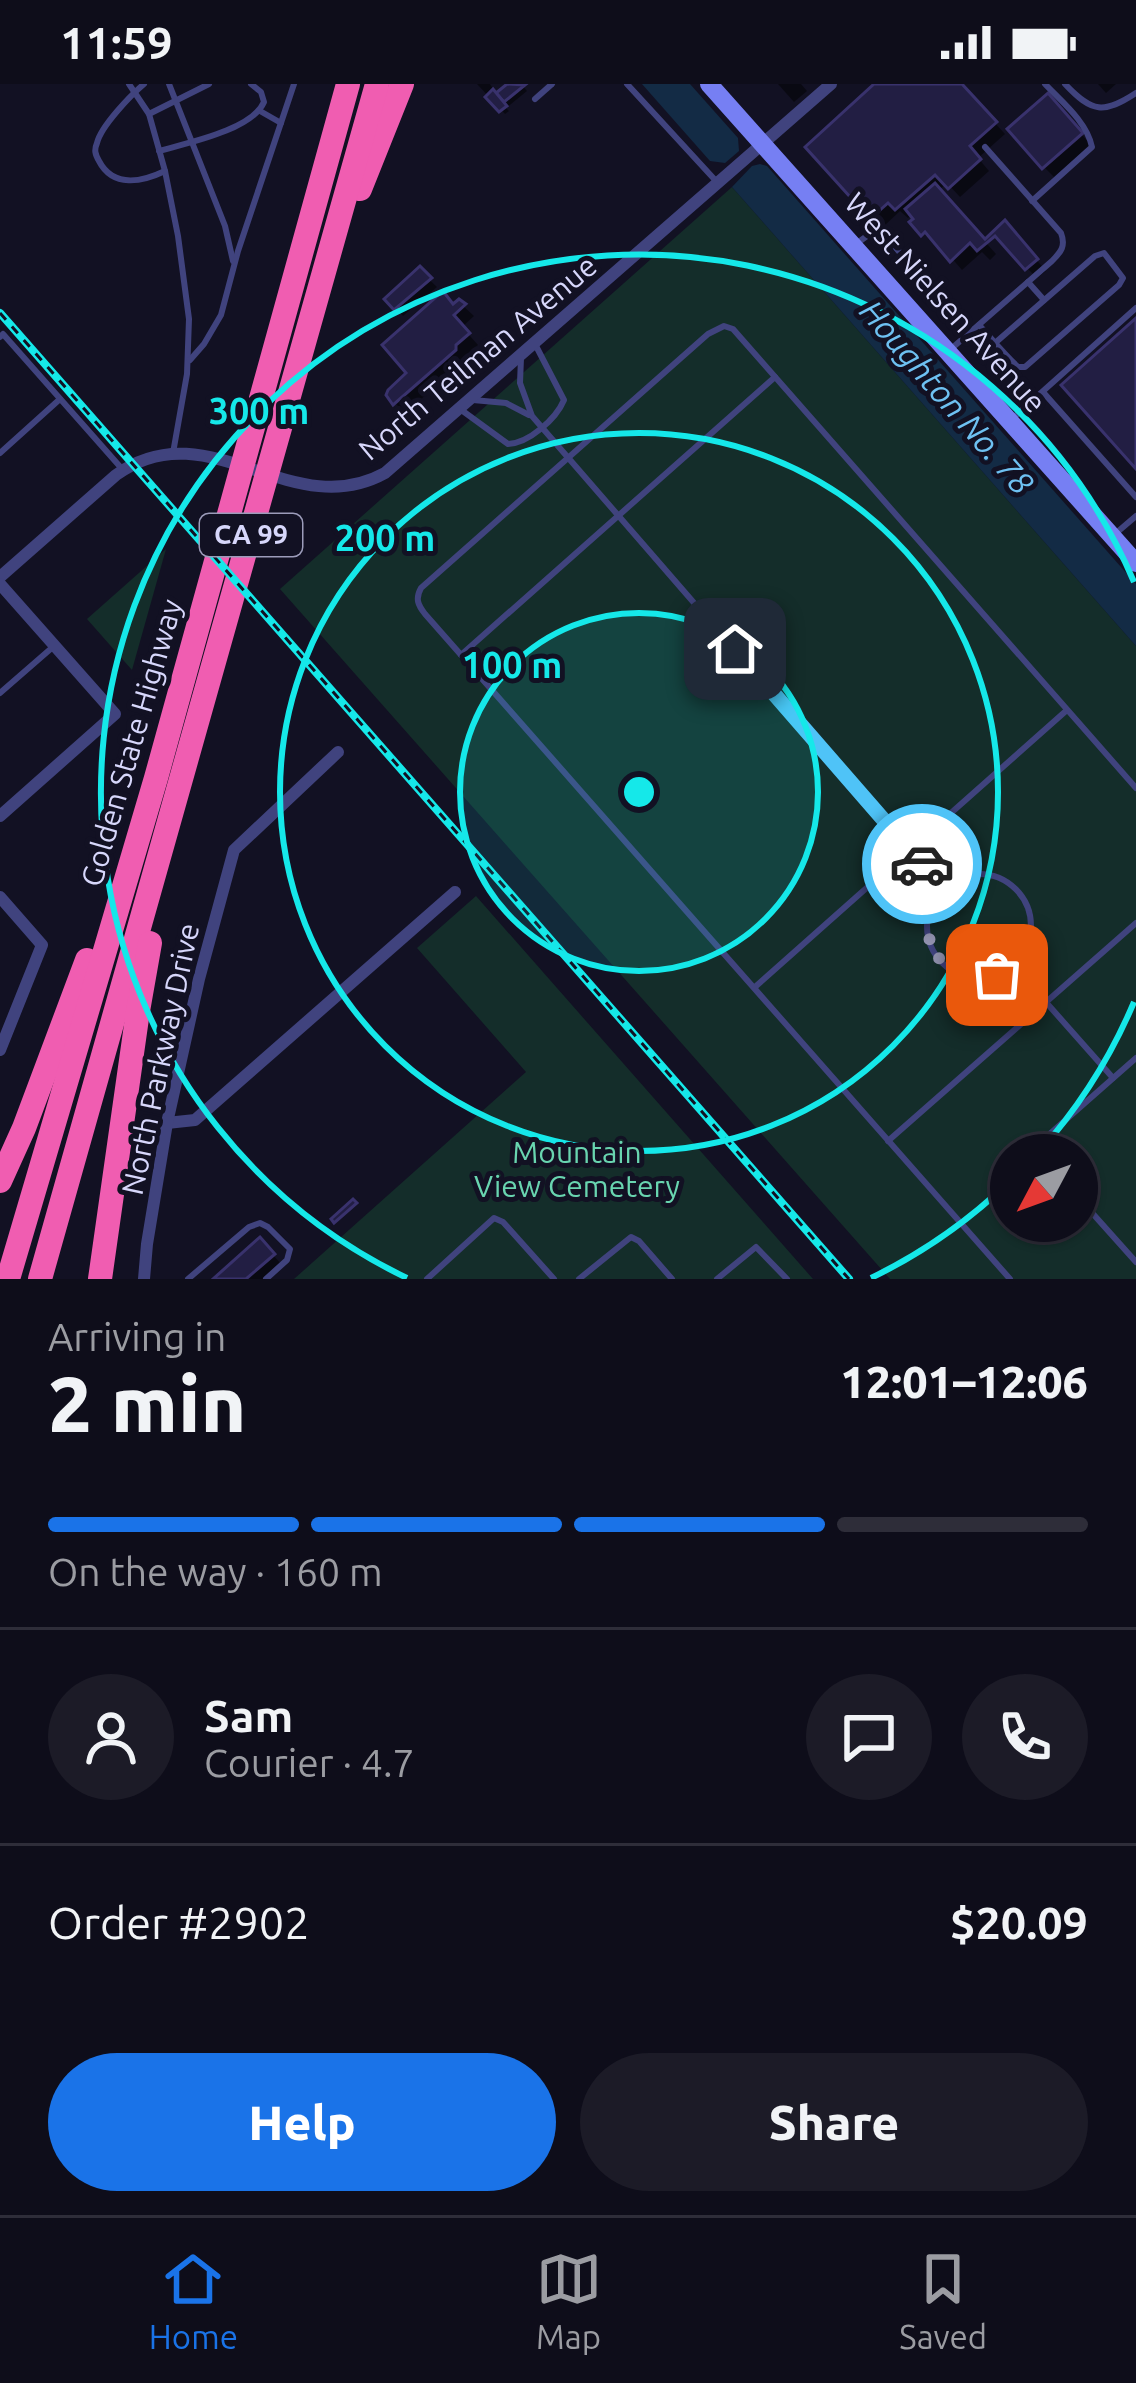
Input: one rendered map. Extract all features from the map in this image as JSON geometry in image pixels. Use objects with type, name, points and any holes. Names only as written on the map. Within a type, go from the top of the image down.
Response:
[{"type":"highway","points":[[275,343],[338,84]]},
{"type":"highway","name":"Golden State Highway","points":[[8,1279],[156,778],[349,84]]},
{"type":"highway","name":"Golden State Highway","points":[[40,1279],[377,84]]},
{"type":"highway","points":[[331,251],[402,84]]},
{"type":"highway","points":[[0,1181],[156,778]]},
{"type":"highway","points":[[100,1279],[171,820]]},
{"type":"street","name":"West Nielsen Avenue","points":[[709,84],[1135,559]]},
{"type":"street","name":"North Teilman Avenue","points":[[119,472],[140,460],[173,453],[204,456],[334,489],[373,480],[399,463],[831,84]]},
{"type":"street","points":[[0,816],[115,714],[0,580],[119,472]]},
{"type":"street","name":"North Parkway Drive","points":[[144,1279],[167,1123],[234,850],[338,752]]},
{"type":"street","points":[[167,1123],[195,1120],[455,892]]},
{"type":"street","points":[[0,897],[42,945],[0,1050]]},
{"type":"lane","points":[[129,84],[149,114],[165,171],[189,319],[173,453]]},
{"type":"lane","points":[[144,84],[101,134],[96,153],[107,173],[121,180],[139,181],[165,171]]},
{"type":"lane","points":[[170,84],[225,226],[234,265]]},
{"type":"lane","points":[[149,114],[208,84]]},
{"type":"lane","points":[[159,151],[229,128],[260,111],[261,92],[251,84]]},
{"type":"lane","points":[[187,363],[221,314],[294,84]]},
{"type":"lane","points":[[535,99],[553,84]]},
{"type":"lane","points":[[627,84],[719,183]]},
{"type":"lane","points":[[1032,201],[1092,147],[1083,126],[1045,84]]},
{"type":"lane","points":[[1065,84],[1078,99],[1101,110],[1136,92]]},
{"type":"lane","points":[[260,111],[280,123]]},
{"type":"lane","points":[[948,352],[1052,261],[1064,241],[985,147]]},
{"type":"lane","points":[[854,245],[881,232],[970,333]]},
{"type":"lane","points":[[979,325],[995,343],[1018,367],[1025,367],[1123,278],[1100,253],[995,343]]},
{"type":"lane","points":[[1028,282],[1044,300]]},
{"type":"lane","points":[[1010,421],[1136,308]]},
{"type":"lane","points":[[1010,1279],[461,655],[418,604],[417,595],[716,328],[724,326],[733,329],[775,376],[1136,788]]},
{"type":"lane","points":[[0,337],[3,334],[61,399],[119,472]]},
{"type":"lane","points":[[465,405],[508,444],[523,442],[541,427],[564,400],[535,344]]},
{"type":"lane","points":[[522,355],[520,383],[532,416],[943,889]]},
{"type":"lane","points":[[461,655],[775,376]]},
{"type":"lane","points":[[1042,392],[1136,497]]},
{"type":"lane","points":[[0,453],[61,399]]},
{"type":"lane","points":[[465,405],[494,400],[532,416]]},
{"type":"lane","points":[[1113,537],[1136,516]]},
{"type":"lane","points":[[0,693],[54,646]]},
{"type":"lane","points":[[754,987],[1066,710]]},
{"type":"lane","points":[[996,876],[1019,892],[1031,918],[1031,933],[1012,965],[983,978],[969,977],[944,964],[929,940],[927,927],[934,900],[954,880],[996,876]]},
{"type":"lane","points":[[888,1141],[1136,923]]},
{"type":"lane","points":[[1012,965],[1113,1078]]},
{"type":"lane","points":[[1050,1134],[1136,1058]]},
{"type":"lane","points":[[428,1279],[494,1218],[503,1222],[554,1279]]},
{"type":"lane","points":[[1098,1219],[1136,1262]]},
{"type":"lane","points":[[188,1279],[260,1223],[290,1250],[287,1260],[266,1279]]},
{"type":"lane","points":[[579,1279],[631,1237],[672,1279]]},
{"type":"lane","points":[[717,1279],[756,1247],[787,1279]]},
{"type":"green space","points":[[732,187],[1136,646],[1136,1279],[890,1279],[280,589]]},
{"type":"green space","points":[[166,549],[132,670],[87,619]]},
{"type":"green space","name":"Mountain View Cemetery","points":[[476,896],[813,1279],[294,1279],[526,1072],[417,948]]},
{"type":"water","points":[[642,84],[690,84],[738,138],[739,151],[725,163],[710,161]]},
{"type":"water","name":"Houghton No. 78","points":[[760,164],[767,166],[1136,584],[1136,646],[732,187]]},
{"type":"building","points":[[507,84],[525,85],[504,102],[496,93]]},
{"type":"building","points":[[874,84],[962,84],[997,122],[970,146],[981,159],[948,189],[935,175],[895,210],[888,203],[870,219],[805,147]]},
{"type":"building","points":[[493,89],[507,106],[499,112],[485,97]]},
{"type":"building","points":[[1048,93],[1083,133],[1042,169],[1007,129]]},
{"type":"building","points":[[935,183],[985,239],[1005,220],[1038,259],[1025,270],[995,236],[977,251],[970,243],[950,262],[925,232],[921,236],[909,222],[913,219],[905,209]]},
{"type":"building","points":[[420,266],[432,278],[394,310],[384,299]]},
{"type":"building","points":[[443,291],[453,304],[459,299],[466,304],[454,315],[470,333],[393,405],[388,390],[406,373],[382,345]]},
{"type":"building","points":[[1136,318],[1136,469],[1061,385]]},
{"type":"building","points":[[353,1199],[357,1203],[334,1223],[331,1219]]},
{"type":"building","points":[[260,1237],[275,1254],[246,1279],[213,1279]]},
{"type":"railway","points":[[0,313],[849,1279]]},
{"type":"way so far","points":[[922,864],[943,889],[934,900],[927,927],[935,953],[944,964],[969,977],[997,975]]},
{"type":"route","points":[[735,649],[922,864]]}]
